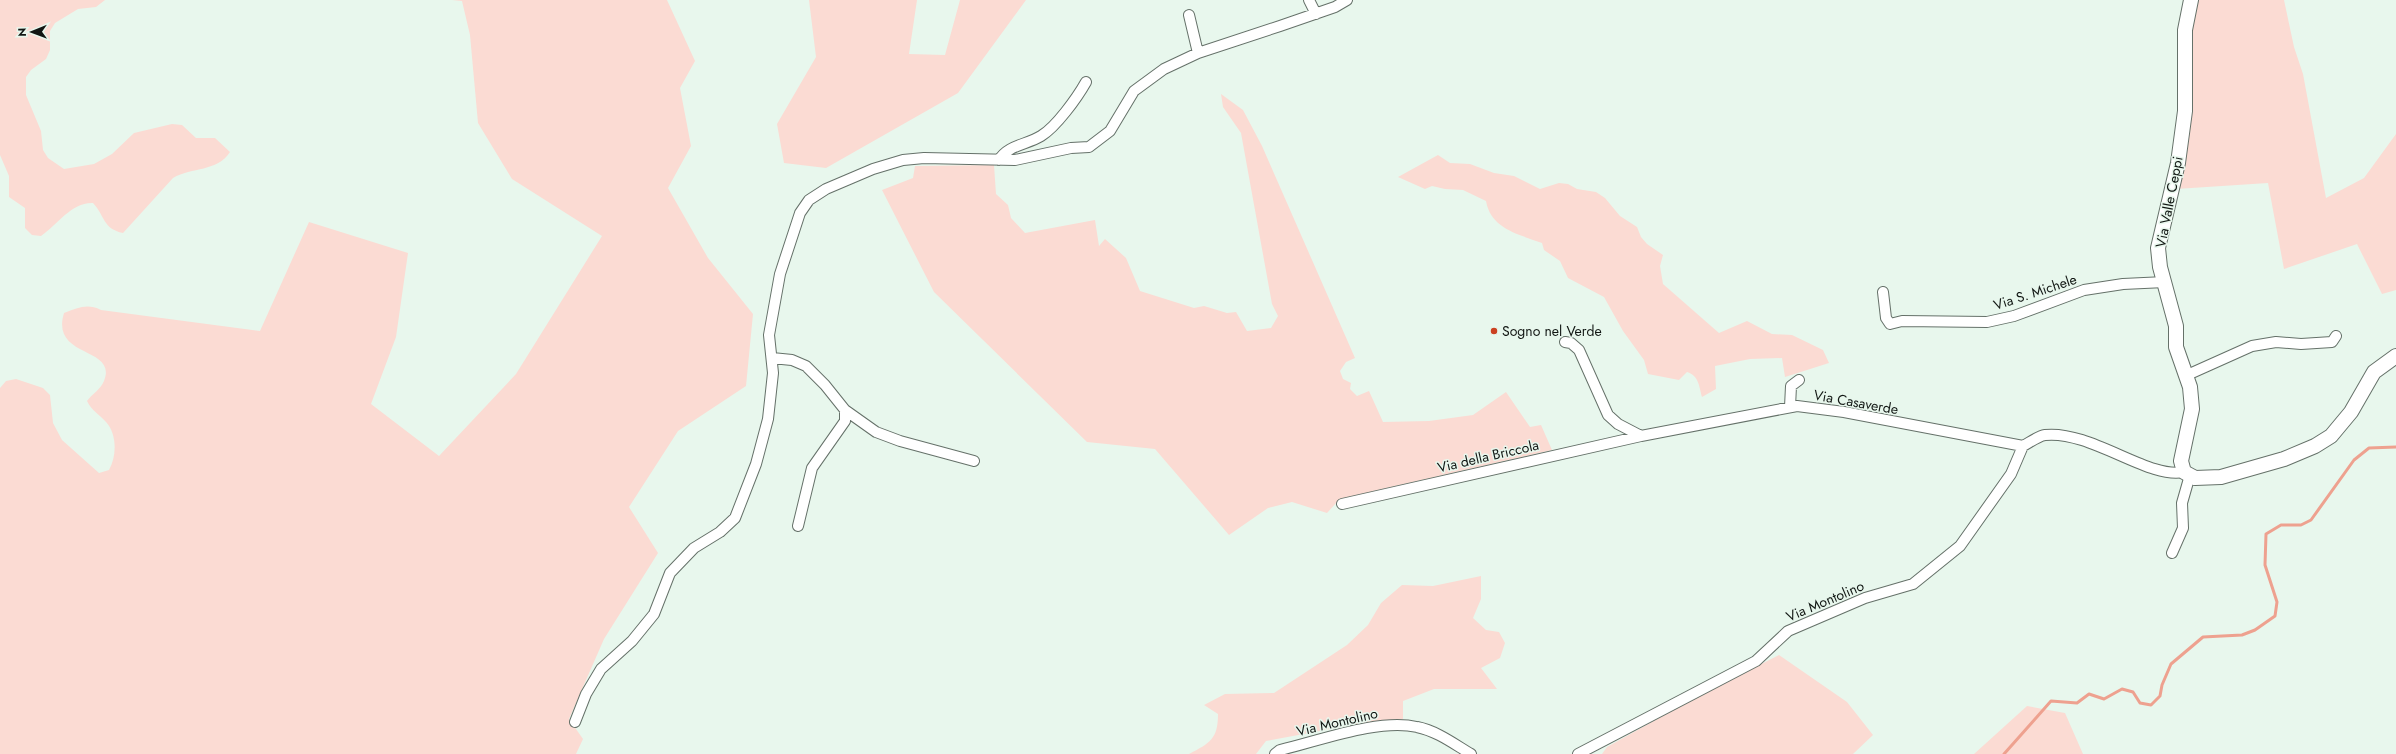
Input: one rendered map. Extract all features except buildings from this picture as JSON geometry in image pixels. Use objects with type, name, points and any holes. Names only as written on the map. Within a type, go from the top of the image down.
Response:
[{"type":"street","points":[[1309,0],[1316,14]]},
{"type":"street","points":[[575,722],[586,694],[601,669],[632,641],[654,614],[670,573],[694,548],[720,532],[735,518],[756,464],[768,419],[773,373],[769,335],[780,274],[800,213],[809,200],[826,189],[873,169],[903,160],[924,158],[1015,160],[1071,148],[1089,147],[1110,131],[1134,91],[1164,69],[1198,53],[1316,14],[1347,0]]},
{"type":"street","name":"Via Valle Ceppi","points":[[2187,473],[2181,461],[2192,409],[2190,387],[2176,347],[2176,326],[2166,282],[2160,267],[2158,248],[2178,162],[2185,111],[2185,30],[2190,0]]},
{"type":"street","points":[[1189,15],[1198,53]]},
{"type":"street","points":[[998,160],[1004,152],[1041,136],[1075,101],[1086,82]]},
{"type":"street","name":"Via S. Michele","points":[[1883,292],[1886,318],[1890,324],[1902,321],[1987,322],[2014,316],[2084,290],[2123,284],[2166,282]]},
{"type":"street","points":[[2186,376],[2252,346],[2276,342],[2301,344],[2332,342],[2336,336]]},
{"type":"street","points":[[1565,342],[1571,343],[1579,350],[1608,414],[1618,424],[1641,436]]},
{"type":"street","points":[[2023,446],[2044,435],[2079,439],[2165,473],[2187,473],[2195,478],[2221,477],[2284,459],[2315,446],[2331,436],[2352,412],[2374,372],[2396,356]]},
{"type":"street","points":[[772,358],[792,360],[806,366],[845,410],[876,432],[900,441],[974,461]]},
{"type":"street","points":[[1790,407],[1791,386],[1799,380]]},
{"type":"street","name":"Via Casaverde","points":[[1641,436],[1798,406],[1844,412],[2023,446]]},
{"type":"street","points":[[798,526],[812,468],[845,421],[845,410]]},
{"type":"street","name":"Via della Briccola","points":[[1342,504],[1641,436]]},
{"type":"street","name":"Via Montolino","points":[[1578,754],[1756,661],[1788,631],[1865,598],[1913,584],[1960,546],[2011,474],[2023,446]]},
{"type":"street","points":[[2172,553],[2183,528],[2182,503],[2187,473]]},
{"type":"street","name":"Via Montolino","points":[[1276,754],[1280,750],[1384,725],[1417,727],[1440,735],[1471,754]]},
{"type":"shaded area","points":[[0,0],[105,0],[96,7],[78,9],[55,23],[50,31],[50,50],[46,59],[31,70],[26,77],[26,95],[41,131],[43,150],[48,158],[64,169],[94,164],[112,154],[134,133],[172,124],[182,125],[196,138],[215,138],[230,152],[218,163],[173,178],[123,233],[116,231],[108,225],[93,203],[78,206],[41,236],[32,235],[25,228],[25,208],[9,197],[9,176],[0,155]]},
{"type":"shaded area","points":[[452,0],[667,0],[695,61],[680,88],[691,146],[668,188],[708,258],[753,314],[746,386],[678,431],[629,507],[658,553],[604,639],[569,719],[583,739],[576,754],[0,754],[0,388],[6,381],[16,379],[43,388],[50,395],[53,423],[62,440],[99,473],[109,470],[112,464],[114,452],[115,445],[110,427],[87,401],[103,384],[106,370],[102,362],[94,356],[74,346],[66,338],[62,328],[64,313],[82,307],[91,307],[101,310],[260,331],[309,222],[408,253],[396,337],[371,404],[439,456],[516,374],[602,236],[512,179],[478,123],[470,35],[462,1]]},
{"type":"shaded area","points":[[809,0],[917,0],[909,54],[945,55],[960,0],[1026,0],[958,93],[826,168],[784,163],[777,124],[816,57]]},
{"type":"shaded area","points":[[2195,0],[2284,0],[2294,47],[2303,74],[2326,198],[2364,178],[2396,134],[2396,290],[2382,294],[2357,244],[2284,269],[2268,183],[2176,189],[2190,31]]},
{"type":"shaded area","points":[[1221,94],[1243,110],[1262,146],[1355,358],[1346,362],[1340,371],[1343,379],[1351,383],[1350,389],[1357,396],[1369,391],[1383,422],[1429,421],[1473,415],[1506,392],[1530,427],[1541,425],[1552,450],[1374,491],[1337,502],[1327,513],[1292,502],[1268,508],[1229,535],[1155,449],[1087,442],[934,292],[882,190],[913,178],[915,166],[994,165],[996,194],[1008,205],[1011,218],[1025,233],[1095,220],[1099,246],[1105,239],[1126,258],[1140,291],[1194,308],[1204,306],[1227,313],[1236,312],[1247,331],[1271,328],[1278,316],[1272,304],[1241,133],[1223,107]]},
{"type":"shaded area","points":[[1438,155],[1450,163],[1470,164],[1494,173],[1514,176],[1540,189],[1559,183],[1568,184],[1577,189],[1596,192],[1605,198],[1620,216],[1637,227],[1641,237],[1647,244],[1663,255],[1660,266],[1663,284],[1719,333],[1747,321],[1772,334],[1792,335],[1823,350],[1829,363],[1785,377],[1782,358],[1750,359],[1715,366],[1716,389],[1702,397],[1696,379],[1687,372],[1679,380],[1648,374],[1644,360],[1623,331],[1604,297],[1568,278],[1560,261],[1544,250],[1542,243],[1507,229],[1493,218],[1486,201],[1463,190],[1445,189],[1432,186],[1425,189],[1398,177]]},
{"type":"shaded area","points":[[1481,576],[1481,599],[1473,618],[1486,630],[1499,632],[1505,643],[1500,658],[1481,668],[1497,689],[1434,689],[1403,701],[1403,719],[1363,723],[1266,741],[1256,754],[1189,754],[1207,743],[1214,735],[1216,729],[1218,714],[1204,705],[1225,694],[1274,693],[1347,645],[1368,625],[1381,603],[1402,585],[1433,586]]},
{"type":"shaded area","points":[[1779,655],[1847,702],[1873,735],[1853,754],[1602,754],[1607,747],[1695,698]]},
{"type":"shaded area","points":[[2027,706],[2065,713],[2083,754],[1974,754]]},
{"type":"waterway","points":[[2004,754],[2051,701],[2077,703],[2089,694],[2104,699],[2122,689],[2133,692],[2140,703],[2151,705],[2160,696],[2162,685],[2171,664],[2203,637],[2242,635],[2255,630],[2275,616],[2277,602],[2265,565],[2266,534],[2281,525],[2301,525],[2311,520],[2354,460],[2369,448],[2396,447]]},
{"type":"place","name":"Sogno nel Verde","points":[[1494,331]]}]
